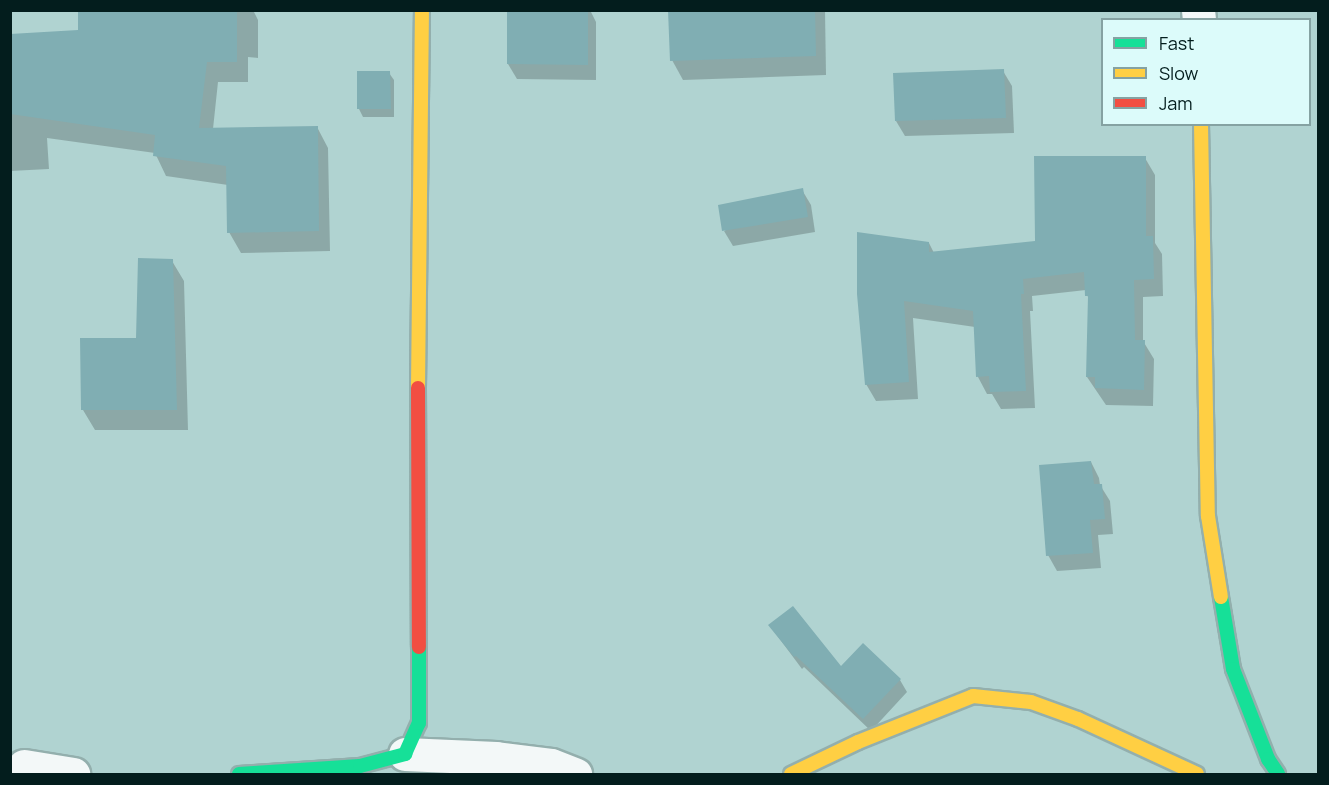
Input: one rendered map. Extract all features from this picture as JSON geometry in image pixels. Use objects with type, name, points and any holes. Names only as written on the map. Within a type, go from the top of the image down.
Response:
[{"type":"street","points":[[405,754],[419,723],[418,368],[422,10]]},
{"type":"street","points":[[1201,126],[1208,516],[1233,669],[1275,774]]},
{"type":"street","points":[[791,774],[858,742],[973,696],[1031,702],[1078,719],[1197,774]]},
{"type":"street","points":[[239,774],[360,766],[405,754],[529,762],[551,765],[575,774]]},
{"type":"street","points":[[24,766],[73,774]]},
{"type":"building","points":[[78,10],[237,10],[237,62],[207,62],[199,128],[318,126],[319,231],[227,233],[226,166],[153,156],[155,135],[10,114],[10,34],[78,30]]},
{"type":"building","points":[[507,10],[588,10],[588,65],[507,64]]},
{"type":"building","points":[[668,10],[815,10],[816,56],[670,61]]},
{"type":"building","points":[[1004,69],[1006,118],[895,121],[893,73]]},
{"type":"building","points":[[357,71],[390,71],[391,109],[357,109]]},
{"type":"building","points":[[1034,156],[1146,156],[1146,236],[1153,236],[1154,279],[1134,280],[1135,340],[1145,340],[1144,390],[1095,388],[1095,377],[1086,377],[1088,296],[1085,296],[1084,272],[1023,279],[1024,294],[1021,294],[1026,391],[990,392],[989,376],[976,377],[973,311],[904,301],[909,382],[865,385],[857,294],[857,232],[929,242],[929,252],[1035,241]]},
{"type":"building","points":[[803,188],[808,217],[722,231],[718,205]]},
{"type":"building","points":[[138,258],[173,259],[177,410],[81,410],[80,338],[136,338]]},
{"type":"building","points":[[1091,461],[1094,484],[1102,484],[1105,519],[1090,520],[1093,553],[1046,556],[1039,465]]},
{"type":"building","points":[[793,606],[841,666],[863,643],[901,679],[863,719],[796,656],[794,657],[768,625]]},
{"type":"traffic: fast","points":[[1221,597],[1233,669],[1268,759],[1278,774]]},
{"type":"traffic: fast","points":[[239,774],[360,766],[405,754],[419,723],[419,647]]},
{"type":"traffic: slow","points":[[418,388],[422,10]]},
{"type":"traffic: slow","points":[[1201,126],[1208,516],[1221,597]]},
{"type":"traffic: slow","points":[[791,774],[858,742],[973,696],[1031,702],[1078,719],[1197,774]]},
{"type":"traffic: jam","points":[[418,388],[419,647]]}]
